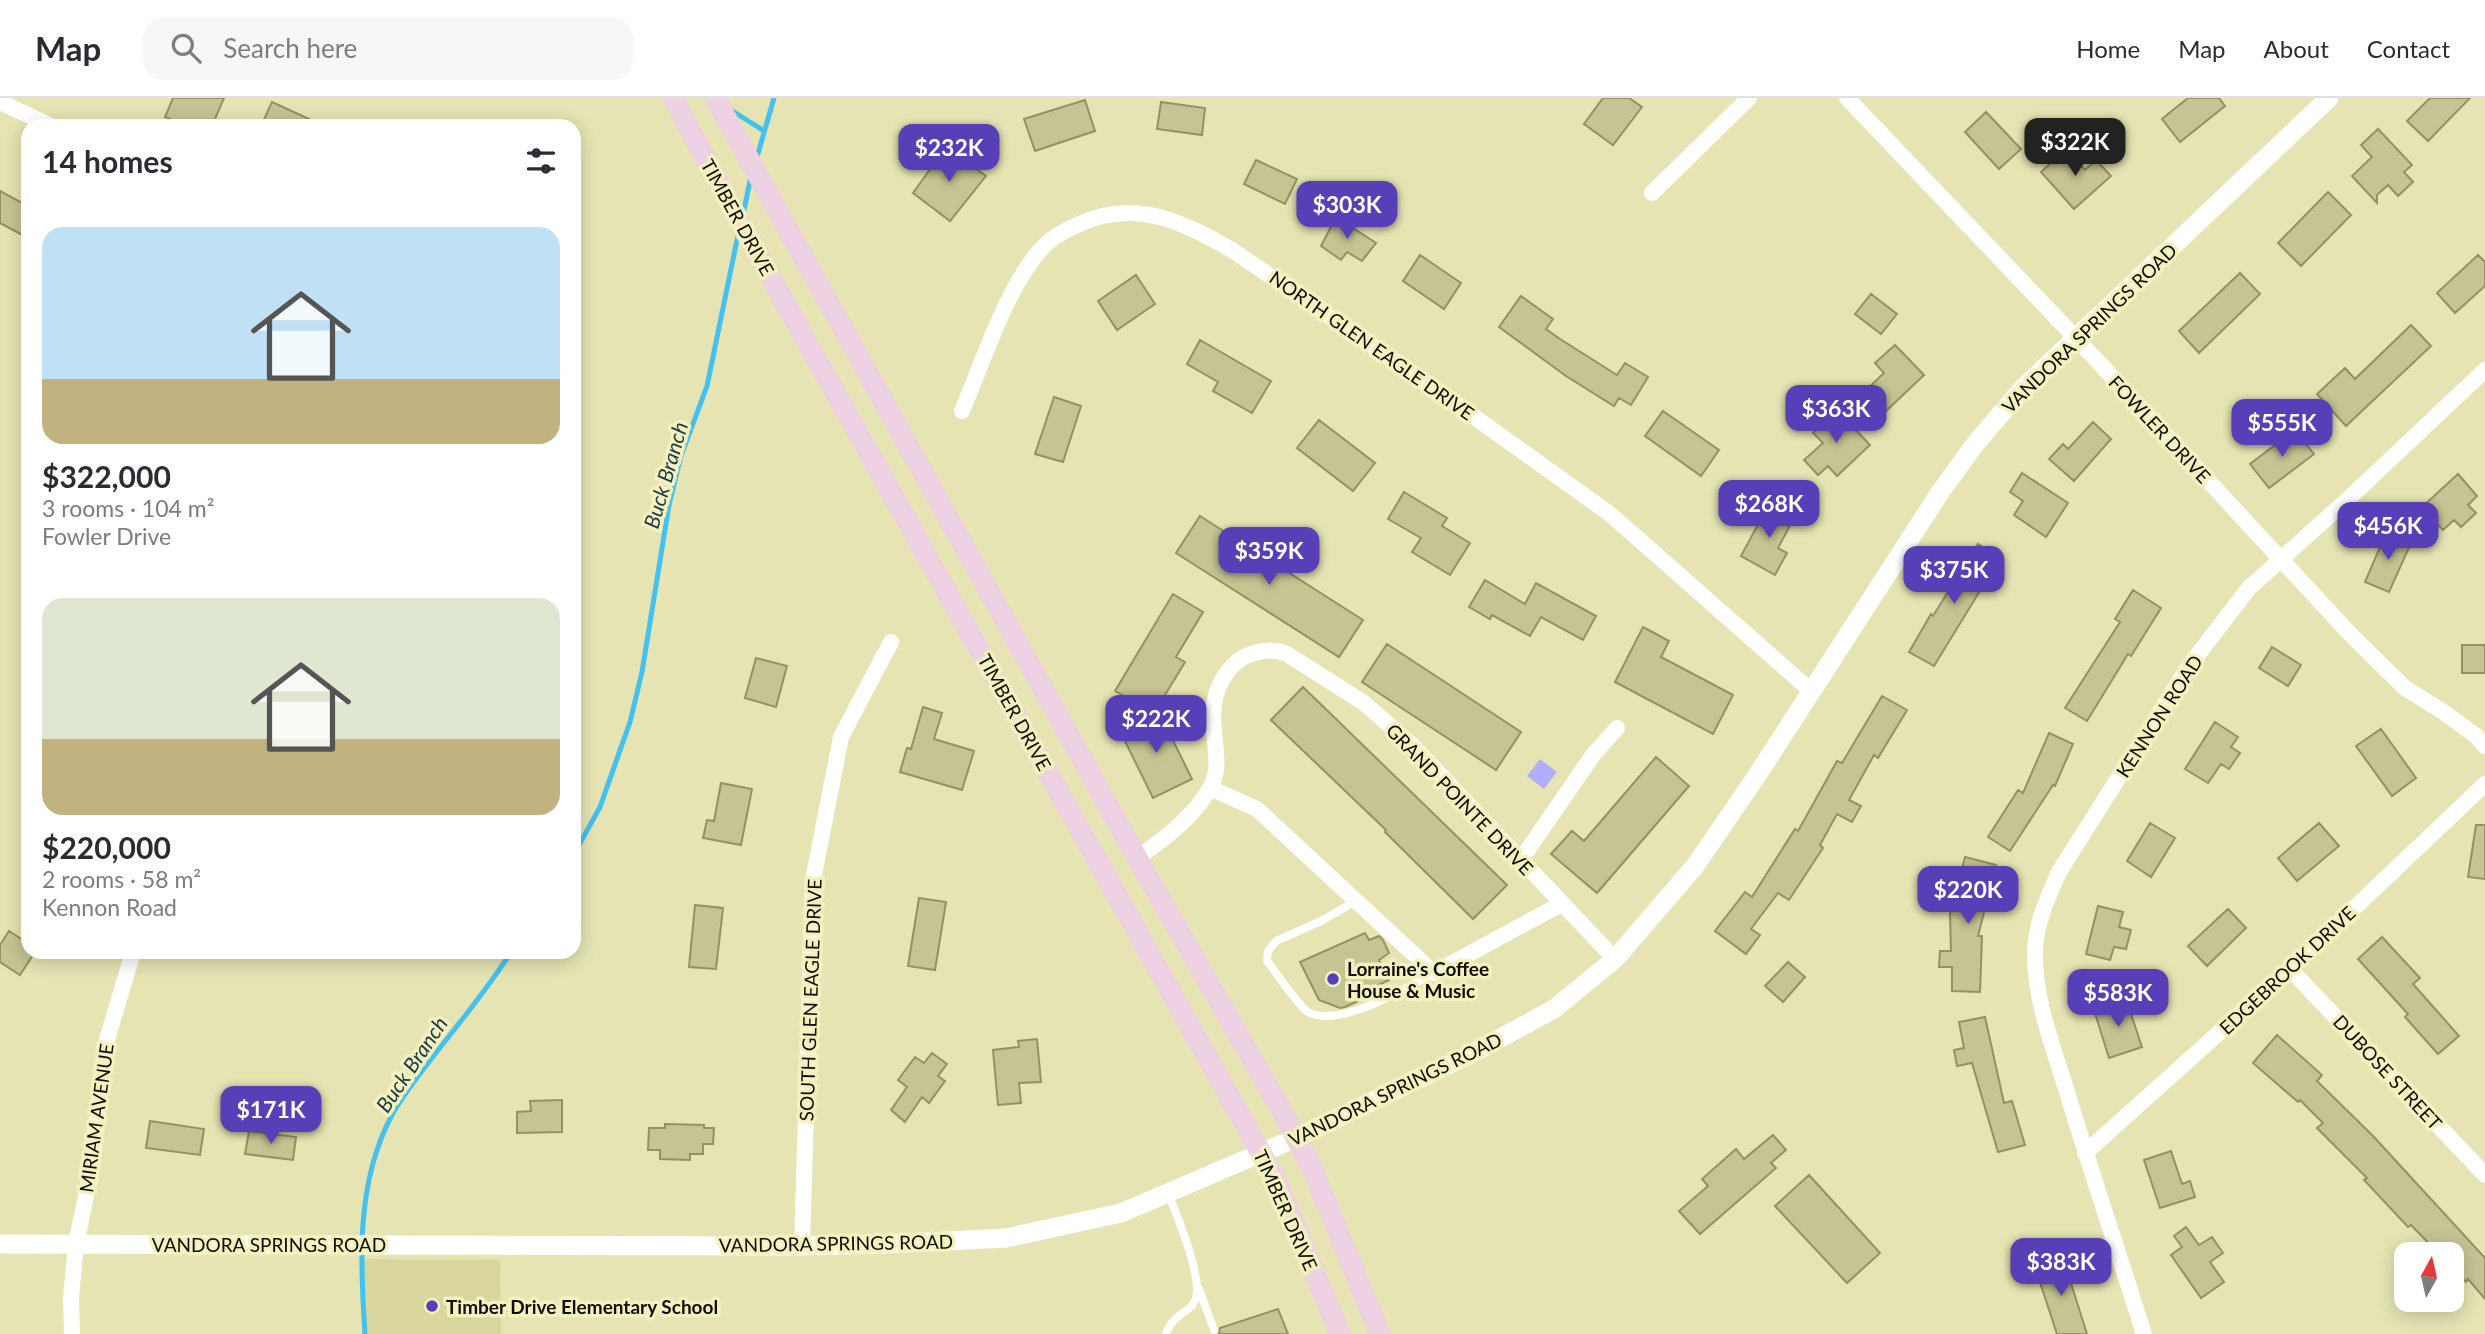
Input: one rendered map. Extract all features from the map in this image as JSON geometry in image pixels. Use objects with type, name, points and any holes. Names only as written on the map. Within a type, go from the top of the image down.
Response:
[{"type":"main road","name":"TIMBER DRIVE","points":[[673,98],[1261,1153],[1276,1182],[1340,1334]]},
{"type":"main road","name":"TIMBER DRIVE","points":[[715,98],[1137,858],[1296,1138],[1314,1174],[1380,1334]]},
{"type":"street","points":[[1652,193],[1749,98]]},
{"type":"street","name":"FOWLER DRIVE","points":[[1847,98],[2350,634],[2405,688],[2464,727],[2485,746]]},
{"type":"street","name":"VANDORA SPRINGS ROAD","points":[[0,1244],[802,1246],[1006,1238],[1121,1213],[1296,1138],[1475,1052],[1554,1009],[1615,959],[1695,866],[1756,777],[1934,500],[1976,443],[2022,388],[2329,98]]},
{"type":"street","points":[[0,102],[36,119]]},
{"type":"street","name":"NORTH GLEN EAGLE DRIVE","points":[[962,411],[1007,302],[1046,244],[1066,230],[1091,219],[1130,212],[1170,220],[1199,231],[1258,267],[1561,477],[1660,556],[1810,690]]},
{"type":"street","name":"KENNON ROAD","points":[[2144,1334],[2041,1006],[2036,973],[2038,925],[2045,903],[2059,872],[2189,666],[2249,588],[2485,370]]},
{"type":"street","name":"SOUTH GLEN EAGLE DRIVE","points":[[802,1246],[813,880],[841,737],[891,642]]},
{"type":"street","name":"GRAND POINTE DRIVE","points":[[1137,858],[1177,830],[1210,788],[1216,764],[1212,722],[1214,702],[1224,678],[1240,659],[1254,653],[1278,650],[1364,704],[1411,744],[1615,959]]},
{"type":"street","points":[[1520,861],[1593,755],[1617,728]]},
{"type":"street","name":"EDGEBROOK DRIVE","points":[[2085,1153],[2290,969],[2485,784]]},
{"type":"street","points":[[1210,788],[1257,809],[1434,974],[1561,904]]},
{"type":"street","name":"MIRIAM AVENUE","points":[[72,1334],[71,1298],[76,1244],[90,1177],[106,1043],[131,959]]},
{"type":"street","name":"DUBOSE STREET","points":[[2290,969],[2485,1175]]},
{"type":"lane","points":[[1356,901],[1321,921],[1276,941],[1268,951],[1267,961],[1307,1012],[1334,1017],[1364,1009],[1434,974]]},
{"type":"lane","points":[[1168,1193],[1214,1330]]},
{"type":"lane","points":[[1166,1334],[1169,1324],[1176,1316],[1190,1308],[1196,1298],[1195,1279]]},
{"type":"shaded area","points":[[1540,759],[1557,772],[1544,789],[1527,776]]},
{"type":"shaded area","name":"Timber Drive Elementary School","points":[[362,1259],[500,1260],[501,1334],[365,1334]]},
{"type":"building","points":[[173,98],[224,98],[215,119],[165,117]]},
{"type":"building","points":[[1603,98],[1629,98],[1642,107],[1613,145],[1584,124]]},
{"type":"building","points":[[2188,98],[2219,98],[2225,106],[2180,142],[2162,119]]},
{"type":"building","points":[[2430,98],[2470,98],[2428,141],[2407,121]]},
{"type":"building","points":[[1085,100],[1095,131],[1035,151],[1024,119]]},
{"type":"building","points":[[272,102],[309,119],[264,119]]},
{"type":"building","points":[[1161,102],[1205,108],[1202,135],[1157,129]]},
{"type":"building","points":[[1986,112],[2021,149],[1999,169],[1965,132]]},
{"type":"building","points":[[2378,129],[2412,165],[2404,172],[2413,182],[2398,196],[2388,185],[2377,195],[2377,203],[2352,176],[2372,157],[2361,145]]},
{"type":"building","points":[[946,147],[986,176],[950,221],[913,193]]},
{"type":"building","points":[[2066,149],[2085,170],[2096,160],[2111,176],[2074,209],[2041,172]]},
{"type":"building","points":[[1256,160],[1297,179],[1285,204],[1244,184]]},
{"type":"building","points":[[0,191],[21,202],[21,234],[0,223]]},
{"type":"building","points":[[2328,192],[2351,215],[2301,266],[2278,243]]},
{"type":"building","points":[[1336,217],[1376,243],[1362,261],[1347,252],[1341,260],[1321,246]]},
{"type":"building","points":[[1420,255],[1461,283],[1444,309],[1403,281]]},
{"type":"building","points":[[2478,255],[2485,262],[2485,286],[2455,313],[2437,293]]},
{"type":"building","points":[[2240,273],[2260,294],[2199,353],[2179,331]]},
{"type":"building","points":[[1136,275],[1155,304],[1117,330],[1098,301]]},
{"type":"building","points":[[1871,294],[1897,314],[1881,334],[1855,314]]},
{"type":"building","points":[[1521,296],[1553,319],[1546,329],[1560,339],[1617,375],[1625,363],[1648,377],[1631,405],[1619,398],[1614,406],[1566,376],[1499,327]]},
{"type":"building","points":[[2411,325],[2431,346],[2346,426],[2317,394],[2345,368],[2355,379]]},
{"type":"building","points":[[1200,340],[1271,381],[1252,413],[1213,391],[1218,382],[1187,364]]},
{"type":"building","points":[[1895,345],[1924,375],[1884,413],[1864,392],[1884,373],[1875,363]]},
{"type":"building","points":[[1054,397],[1081,406],[1063,462],[1035,454]]},
{"type":"building","points":[[1837,410],[1870,445],[1837,476],[1828,466],[1818,475],[1804,460],[1823,443],[1813,433]]},
{"type":"building","points":[[1663,411],[1719,450],[1701,476],[1645,436]]},
{"type":"building","points":[[1319,420],[1375,463],[1353,491],[1297,448]]},
{"type":"building","points":[[2093,422],[2111,439],[2074,481],[2049,459],[2063,444],[2068,449]]},
{"type":"building","points":[[2295,430],[2314,454],[2269,488],[2250,464]]},
{"type":"building","points":[[2022,473],[2068,503],[2046,537],[2014,515],[2023,501],[2010,492]]},
{"type":"building","points":[[2458,474],[2477,496],[2468,505],[2476,513],[2461,527],[2454,520],[2443,530],[2422,507]]},
{"type":"building","points":[[1404,492],[1447,518],[1442,526],[1470,543],[1450,575],[1412,552],[1421,538],[1388,519]]},
{"type":"building","points":[[1769,504],[1794,518],[1778,548],[1787,553],[1775,575],[1741,556]]},
{"type":"building","points":[[1200,516],[1363,620],[1339,657],[1176,553]]},
{"type":"building","points":[[2386,533],[2411,543],[2389,592],[2365,582]]},
{"type":"building","points":[[1978,544],[2000,558],[1934,666],[1909,652]]},
{"type":"building","points":[[1485,580],[1525,604],[1536,583],[1596,616],[1583,640],[1541,617],[1530,636],[1492,615],[1490,619],[1469,607]]},
{"type":"building","points":[[2133,590],[2161,608],[2131,656],[2128,654],[2087,721],[2065,708],[2120,622],[2115,619]]},
{"type":"building","points":[[1173,594],[1203,612],[1176,657],[1185,662],[1154,713],[1115,691]]},
{"type":"building","points":[[1643,627],[1669,641],[1661,657],[1733,695],[1713,734],[1615,682]]},
{"type":"building","points":[[1387,644],[1521,732],[1496,770],[1362,682]]},
{"type":"building","points":[[2462,645],[2485,645],[2485,673],[2462,673]]},
{"type":"building","points":[[2272,647],[2301,665],[2288,686],[2259,668]]},
{"type":"building","points":[[756,658],[787,666],[776,707],[745,698]]},
{"type":"building","points":[[1303,687],[1507,885],[1473,919],[1385,832],[1386,830],[1271,720]]},
{"type":"building","points":[[1882,696],[1907,710],[1878,758],[1874,755],[1849,800],[1861,806],[1852,822],[1837,814],[1820,845],[1823,848],[1789,900],[1778,893],[1751,929],[1760,935],[1746,954],[1715,931],[1745,892],[1752,897],[1795,829],[1798,831],[1837,761],[1842,763]]},
{"type":"building","points":[[923,707],[942,713],[934,739],[974,751],[962,790],[900,772],[907,748],[911,749]]},
{"type":"building","points":[[1159,712],[1192,779],[1153,798],[1120,731]]},
{"type":"building","points":[[2215,722],[2238,737],[2231,747],[2240,753],[2229,769],[2221,764],[2208,783],[2185,769]]},
{"type":"building","points":[[2381,729],[2416,778],[2392,796],[2356,746]]},
{"type":"building","points":[[2049,733],[2073,744],[2055,786],[2053,785],[2010,851],[1988,837],[2018,790],[2023,793]]},
{"type":"building","points":[[1656,757],[1689,786],[1597,893],[1551,854],[1572,831],[1584,841]]},
{"type":"building","points":[[721,783],[752,789],[741,845],[703,838],[707,820],[714,821]]},
{"type":"building","points":[[2150,823],[2175,838],[2151,877],[2127,861]]},
{"type":"building","points":[[2319,823],[2339,846],[2297,881],[2278,858]]},
{"type":"building","points":[[2476,825],[2485,825],[2485,879],[2468,877]]},
{"type":"building","points":[[1965,857],[1996,865],[1978,936],[1982,936],[1980,992],[1952,991],[1952,967],[1939,967],[1940,951],[1951,951],[1950,914]]},
{"type":"building","points":[[919,898],[946,902],[935,970],[908,966]]},
{"type":"building","points":[[695,905],[723,908],[716,969],[689,967]]},
{"type":"building","points":[[2098,906],[2123,912],[2119,927],[2131,930],[2126,949],[2114,947],[2110,960],[2086,954]]},
{"type":"building","points":[[2228,909],[2246,928],[2207,966],[2188,946]]},
{"type":"building","points":[[9,931],[21,939],[21,959],[30,959],[20,975],[0,962],[0,945]]},
{"type":"building","points":[[1365,933],[1369,940],[1379,936],[1383,940],[1389,953],[1379,960],[1389,980],[1360,994],[1363,999],[1345,1007],[1340,1008],[1319,1000],[1300,962]]},
{"type":"building","points":[[2382,937],[2420,978],[2413,984],[2459,1036],[2438,1054],[2405,1017],[2408,1014],[2358,959]]},
{"type":"building","points":[[1788,962],[1805,977],[1783,1002],[1765,986]]},
{"type":"building","points":[[2126,999],[2142,1047],[2109,1058],[2094,1010]]},
{"type":"building","points":[[1985,1017],[2004,1103],[2012,1101],[2025,1145],[1998,1152],[1972,1063],[1957,1066],[1954,1050],[1964,1048],[1959,1022]]},
{"type":"building","points":[[2277,1035],[2322,1075],[2317,1081],[2374,1137],[2485,1258],[2485,1299],[2468,1279],[2466,1282],[2464,1280],[2464,1242],[2427,1242],[2411,1225],[2408,1227],[2364,1180],[2367,1178],[2317,1128],[2323,1123],[2300,1100],[2298,1102],[2253,1063]]},
{"type":"building","points":[[1037,1039],[1041,1082],[1019,1083],[1021,1103],[998,1105],[993,1050],[1019,1047],[1018,1041]]},
{"type":"building","points":[[932,1053],[947,1064],[938,1076],[945,1081],[929,1103],[922,1097],[905,1122],[891,1110],[907,1087],[898,1080],[915,1057],[924,1063]]},
{"type":"building","points":[[562,1100],[562,1132],[517,1133],[517,1112],[531,1111],[530,1101]]},
{"type":"building","points":[[150,1121],[204,1129],[200,1155],[146,1148]]},
{"type":"building","points":[[665,1124],[704,1125],[704,1128],[714,1128],[713,1144],[703,1144],[703,1154],[690,1154],[690,1160],[660,1159],[660,1150],[648,1150],[649,1128],[665,1128]]},
{"type":"building","points":[[249,1131],[296,1137],[293,1160],[245,1154]]},
{"type":"building","points":[[1773,1135],[1786,1150],[1771,1163],[1776,1168],[1700,1234],[1679,1211],[1708,1186],[1702,1179],[1736,1149],[1744,1159]]},
{"type":"building","points":[[2171,1151],[2182,1184],[2190,1181],[2195,1197],[2160,1208],[2144,1160]]},
{"type":"building","points":[[1809,1175],[1880,1253],[1847,1283],[1775,1206]]},
{"type":"building","points":[[2186,1227],[2199,1245],[2212,1237],[2223,1253],[2210,1262],[2224,1282],[2201,1298],[2171,1255],[2182,1247],[2174,1236]]},
{"type":"building","points":[[2063,1258],[2087,1334],[2057,1334],[2035,1267]]},
{"type":"building","points":[[1278,1309],[1288,1334],[1219,1334],[1220,1328]]},
{"type":"waterway","name":"Buck Branch","points":[[757,157],[774,98]]},
{"type":"waterway","points":[[731,110],[764,131]]},
{"type":"waterway","name":"Buck Branch","points":[[743,215],[751,176]]},
{"type":"waterway","name":"Buck Branch","points":[[581,841],[600,807],[630,722],[642,672],[669,505],[681,456],[707,386],[738,235]]},
{"type":"waterway","name":"Buck Branch","points":[[365,1334],[363,1222],[366,1194],[380,1141],[407,1091],[506,959]]},
{"type":"place","name":"Lorraine's Coffee House & Music","points":[[1333,979]]},
{"type":"place","name":"Timber Drive Elementary School","points":[[432,1306]]}]
